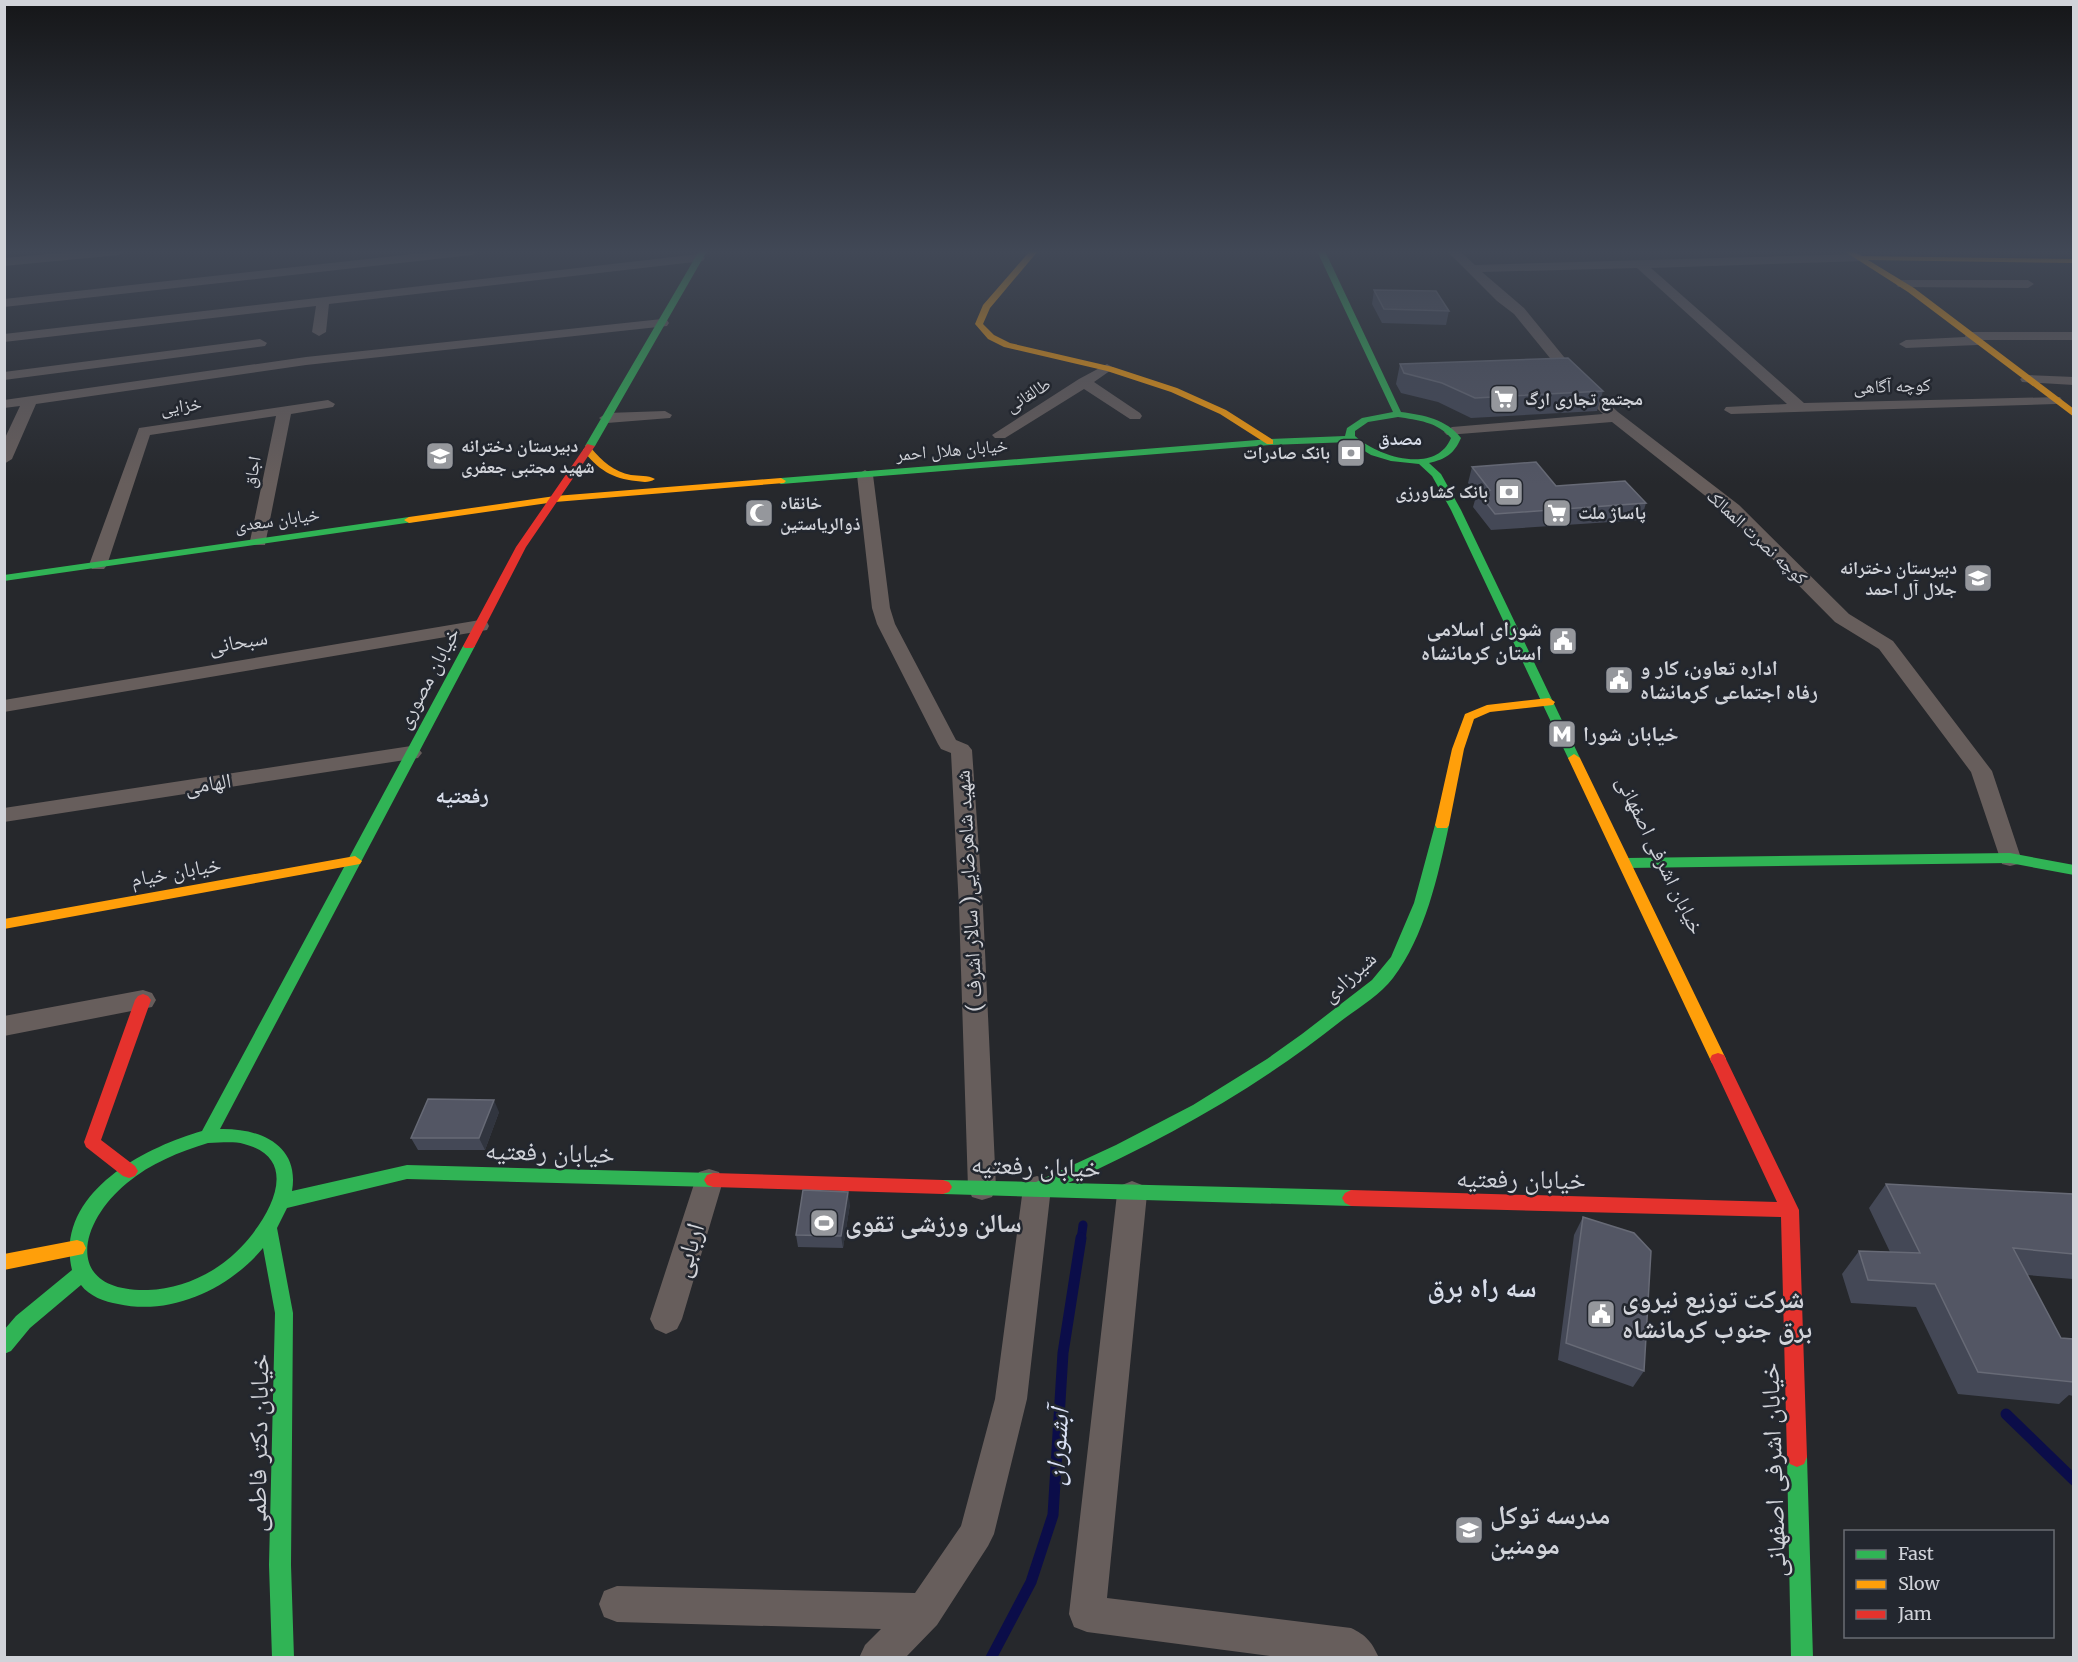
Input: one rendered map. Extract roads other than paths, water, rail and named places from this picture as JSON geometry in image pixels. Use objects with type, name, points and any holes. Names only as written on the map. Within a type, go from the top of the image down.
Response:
[{"type":"main road","name":"خیابان مصوری","points":[[208,1136],[521,548],[588,450],[659,329]]},
{"type":"main road","points":[[981,329],[983,333],[994,340],[1024,350],[1107,368],[1154,382],[1217,408],[1270,442]]},
{"type":"main road","points":[[1358,329],[1398,414]]},
{"type":"main road","points":[[1961,329],[2073,414]]},
{"type":"main road","points":[[1398,414],[1430,420],[1452,432],[1456,445],[1452,451],[1428,460],[1386,459],[1359,447],[1352,439],[1350,432],[1353,426],[1360,421],[1377,416],[1398,414]]},
{"type":"main road","name":"خیابان هلال احمر","points":[[555,499],[1270,442],[1352,439]]},
{"type":"main road","points":[[588,450],[598,465],[610,474],[629,480],[849,465],[876,474]]},
{"type":"main road","name":"خیابان اشرفی اصفهانی","points":[[1428,460],[1456,510],[1549,702],[1790,1210],[1802,1658]]},
{"type":"main road","name":"خیابان اشرفی اصفهانی","points":[[1428,460],[1480,536],[1604,788]]},
{"type":"main road","name":"خیابان سعدی","points":[[4,578],[555,499]]},
{"type":"main road","name":"شیرزادی","points":[[1037,1188],[1125,1150],[1256,1076],[1310,1039],[1386,976],[1400,955],[1433,869],[1458,749],[1469,717],[1486,709],[1549,702]]},
{"type":"main road","name":"خیابان اشرفی اصفهانی","points":[[1634,849],[1645,869]]},
{"type":"main road","points":[[1626,863],[1645,869],[2010,858],[2073,870]]},
{"type":"main road","name":"خیابان خیام","points":[[4,924],[355,861]]},
{"type":"main road","points":[[129,1171],[92,1142],[143,1000]]},
{"type":"main road","name":"خیابان اشرفی اصفهانی","points":[[1727,1045],[1797,1196],[1790,1210]]},
{"type":"main road","points":[[208,1136],[254,1139],[270,1149],[282,1162],[286,1180],[283,1201],[269,1230],[236,1264],[210,1281],[173,1296],[138,1302],[106,1296],[91,1287],[81,1274],[77,1261],[77,1248],[84,1223],[98,1200],[129,1171],[154,1155],[181,1143],[208,1136]]},
{"type":"main road","name":"خیابان رفعتیه","points":[[283,1201],[406,1172],[1037,1188],[1132,1194],[1790,1210]]},
{"type":"main road","name":"خیابان دکتر فاطمی","points":[[269,1230],[284,1313],[280,1565],[283,1658]]},
{"type":"main road","points":[[4,1262],[77,1248]]},
{"type":"main road","points":[[4,1345],[23,1322],[81,1274]]},
{"type":"street","points":[[4,338],[85,329]]},
{"type":"street","points":[[4,404],[306,361],[610,329]]},
{"type":"street","name":"کوچه نصرت الممالک","points":[[1534,329],[1577,382],[1616,417],[1733,509],[1842,618],[1886,645],[1981,771],[2010,858]]},
{"type":"street","points":[[1712,329],[1800,408]]},
{"type":"street","points":[[1906,344],[1974,338],[2073,336]]},
{"type":"street","points":[[4,376],[260,343]]},
{"type":"street","name":"طالقانی","points":[[1000,435],[1107,368]]},
{"type":"street","points":[[2027,378],[2073,381]]},
{"type":"street","points":[[1084,382],[1135,416]]},
{"type":"street","points":[[4,459],[30,400]]},
{"type":"street","name":"کوچه آگاهی","points":[[1731,410],[2055,400]]},
{"type":"street","name":"خزایی","points":[[98,564],[144,431],[328,404]]},
{"type":"street","name":"اجاق","points":[[259,541],[284,411]]},
{"type":"street","points":[[607,418],[665,415]]},
{"type":"street","points":[[1452,432],[1616,417]]},
{"type":"street","name":"شهید شاهرضایی( سالار اشرف )","points":[[876,474],[881,608],[886,624],[948,744],[961,750],[971,919],[982,1188]]},
{"type":"street","name":"سبحانی","points":[[4,706],[480,626]]},
{"type":"street","name":"الهامی","points":[[4,815],[411,753]]},
{"type":"street","points":[[4,1026],[143,1000]]},
{"type":"street","name":"اربابی","points":[[666,1319],[709,1181]]},
{"type":"street","points":[[878,1658],[924,1612],[976,1534],[1011,1399],[1037,1188]]},
{"type":"street","points":[[1132,1194],[1087,1614],[1351,1647],[1360,1658]]},
{"type":"street","points":[[617,1604],[924,1612]]},
{"type":"waterway","name":"آبشوران","points":[[1081,1240],[1083,1225]]},
{"type":"waterway","name":"آبشوران","points":[[991,1658],[1031,1582],[1053,1515],[1063,1353],[1081,1238]]},
{"type":"waterway","name":"آبشوران","points":[[2006,1414],[2074,1480]]},
{"type":"place","name":"مجتمع تجاری ارگ","points":[[1504,399]]},
{"type":"place","name":"بانک صادرات","points":[[1351,453]]},
{"type":"place","name":"دبیرستان دخترانه شهید مجتبی جعفری","points":[[440,456]]},
{"type":"place","name":"بانک کشاورزی","points":[[1509,492]]},
{"type":"place","name":"خانقاه ذوالریاستین","points":[[759,513]]},
{"type":"place","name":"پاساژ ملت","points":[[1557,513]]},
{"type":"place","name":"دبیرستان دخترانه جلال آل احمد","points":[[1978,578]]},
{"type":"place","name":"شورای اسلامی استان کرمانشاه","points":[[1563,641]]},
{"type":"place","name":"اداره تعاون، کار و رفاه اجتماعی کرمانشاه","points":[[1619,680]]},
{"type":"place","name":"خیابان شورا","points":[[1562,734]]},
{"type":"place","name":"سالن ورزشی تقوی","points":[[824,1223]]},
{"type":"place","name":"شرکت توزیع نیروی برق جنوب کرمانشاه","points":[[1601,1314]]},
{"type":"place","name":"مدرسه توکل مومنین","points":[[1469,1530]]},
{"type":"district","name":"مصدق","points":[[1400,439]]},
{"type":"district","name":"رفعتیه","points":[[462,795]]},
{"type":"district","name":"سه راه برق","points":[[1482,1288]]}]
